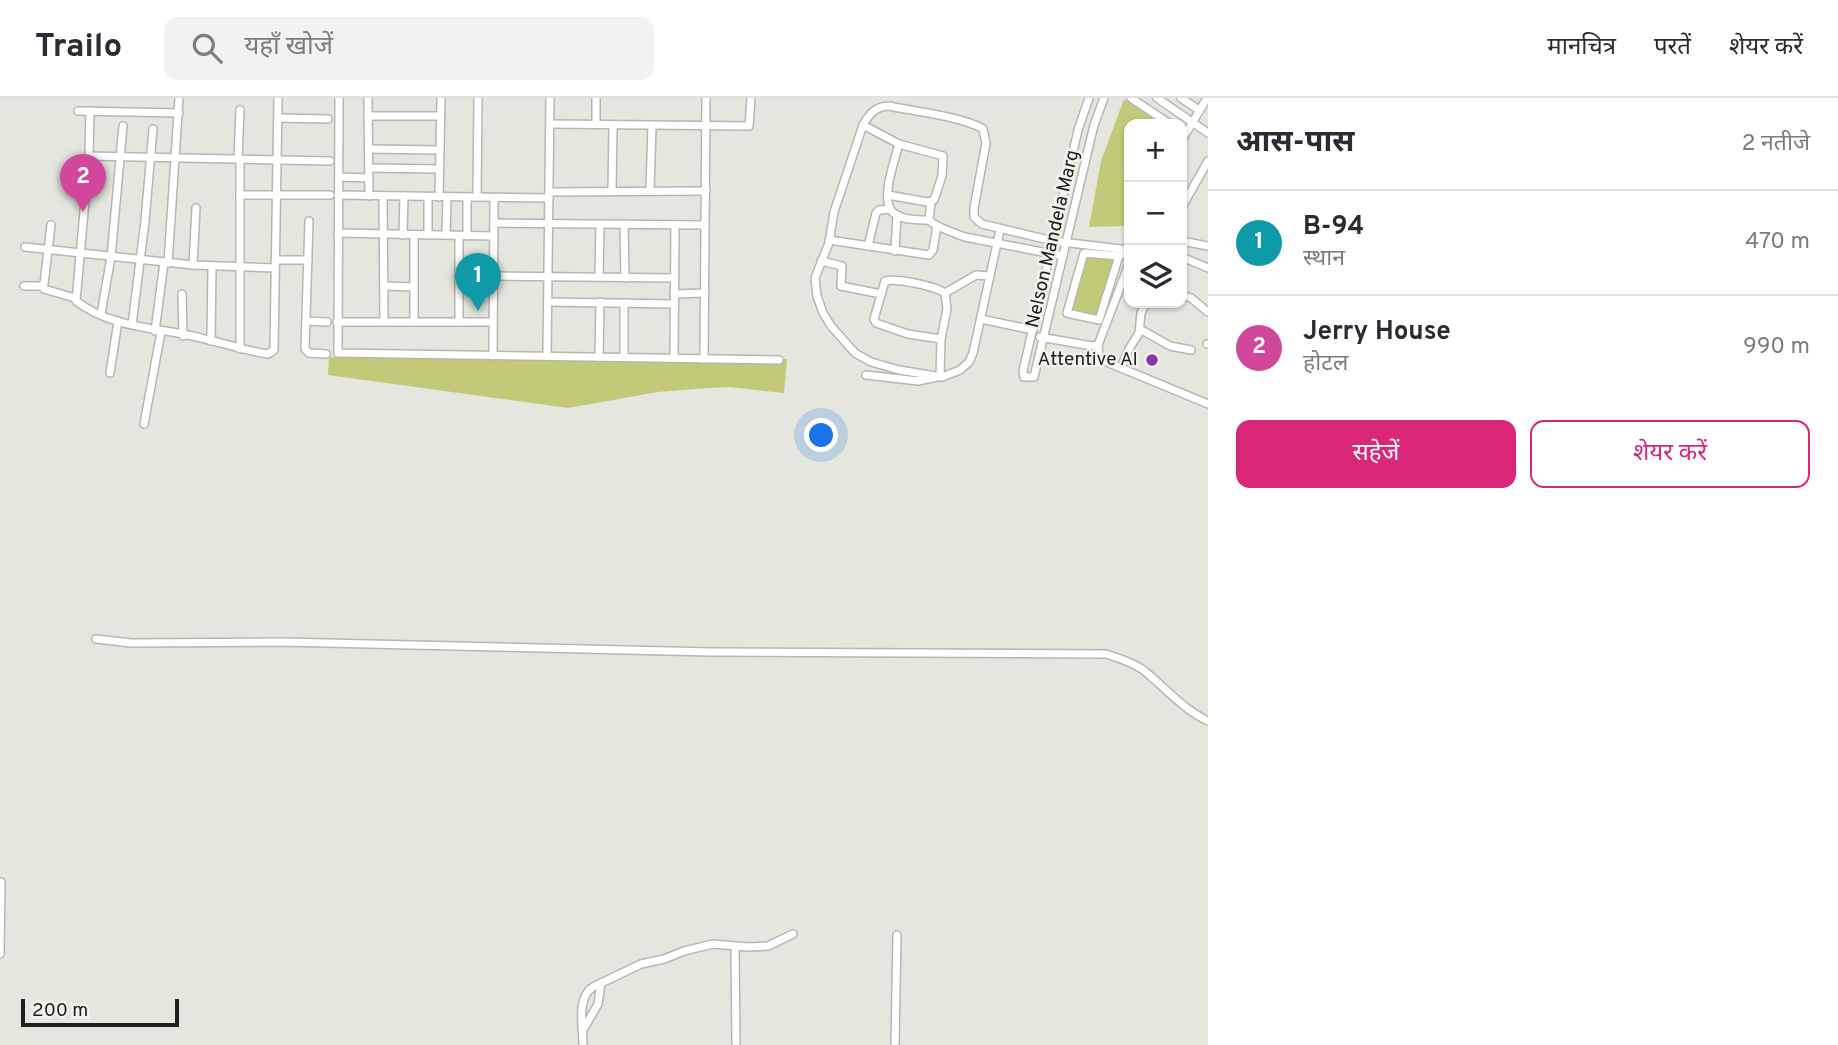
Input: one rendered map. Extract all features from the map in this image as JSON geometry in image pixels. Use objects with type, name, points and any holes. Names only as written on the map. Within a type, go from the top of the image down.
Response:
[{"type":"street","points":[[144,424],[166,263],[174,157],[178,140],[179,98]]},
{"type":"street","points":[[90,111],[89,156],[75,298],[78,303],[132,326],[268,354],[273,352],[278,98]]},
{"type":"street","points":[[339,98],[339,177],[334,195],[338,233],[337,351],[341,354],[779,360]]},
{"type":"street","points":[[368,98],[369,196]]},
{"type":"street","points":[[441,98],[439,169],[446,235]]},
{"type":"street","points":[[477,197],[478,98]]},
{"type":"street","points":[[547,356],[550,98]]},
{"type":"street","points":[[596,98],[596,124]]},
{"type":"street","points":[[704,359],[706,98]]},
{"type":"street","points":[[550,124],[749,127],[751,98]]},
{"type":"street","name":"Nelson Mandela Marg","points":[[1089,98],[1078,130],[1023,374],[1031,378],[1034,377],[1044,338],[1094,125],[1104,98]]},
{"type":"street","points":[[1131,98],[1163,119]]},
{"type":"street","points":[[1157,98],[1208,133]]},
{"type":"street","points":[[1181,98],[1203,109]]},
{"type":"street","points":[[1187,129],[1203,109],[1207,98]]},
{"type":"street","points":[[939,377],[871,362],[849,348],[831,326],[818,303],[815,282],[829,240],[834,212],[863,125],[876,109],[889,106],[980,127],[985,133],[986,143],[976,189],[974,214],[982,224],[1053,241],[1124,250]]},
{"type":"street","points":[[240,110],[240,349]]},
{"type":"street","points":[[78,111],[178,113]]},
{"type":"street","points":[[368,116],[440,116]]},
{"type":"street","points":[[278,118],[328,119]]},
{"type":"street","points":[[612,191],[613,125]]},
{"type":"street","points":[[650,191],[652,125]]},
{"type":"street","points":[[863,125],[899,144],[943,156],[940,185],[931,202],[929,220]]},
{"type":"street","points":[[101,314],[111,257],[124,126]]},
{"type":"street","points":[[132,326],[153,129]]},
{"type":"street","points":[[899,144],[888,195],[890,209],[897,215],[929,220],[965,237],[1063,256]]},
{"type":"street","points":[[369,149],[440,150]]},
{"type":"street","points":[[89,156],[330,161]]},
{"type":"street","points":[[1187,198],[1208,161]]},
{"type":"street","points":[[369,168],[439,169]]},
{"type":"street","points":[[339,177],[369,178]]},
{"type":"street","points":[[240,195],[495,198],[612,191],[706,191]]},
{"type":"street","points":[[888,195],[931,202]]},
{"type":"street","points":[[383,196],[384,322]]},
{"type":"street","points":[[403,234],[404,196]]},
{"type":"street","points":[[428,197],[428,235]]},
{"type":"street","points":[[459,322],[467,197]]},
{"type":"street","points":[[493,356],[495,198]]},
{"type":"street","points":[[193,265],[196,208]]},
{"type":"street","points":[[868,246],[876,213],[890,209]]},
{"type":"street","points":[[895,251],[897,215]]},
{"type":"street","points":[[309,221],[305,350],[326,354]]},
{"type":"street","points":[[494,223],[705,225]]},
{"type":"street","points":[[599,277],[600,224]]},
{"type":"street","points":[[624,224],[625,278]]},
{"type":"street","points":[[24,286],[43,285],[51,225]]},
{"type":"street","points":[[674,358],[675,225]]},
{"type":"street","points":[[829,240],[932,254],[937,226]]},
{"type":"street","points":[[866,375],[918,381],[960,370],[971,358],[1000,230]]},
{"type":"street","points":[[338,233],[494,236]]},
{"type":"street","points":[[414,235],[414,322]]},
{"type":"street","points":[[1187,243],[1208,246]]},
{"type":"street","points":[[26,247],[80,251],[166,263],[240,268],[308,260]]},
{"type":"street","points":[[1119,256],[1099,320],[1067,313],[1084,253],[1119,256],[1124,254]]},
{"type":"street","points":[[1187,259],[1208,268]]},
{"type":"street","points":[[821,261],[842,266],[841,286],[881,294]]},
{"type":"street","points":[[211,341],[212,266]]},
{"type":"street","points":[[494,276],[675,278]]},
{"type":"street","points":[[945,293],[973,276],[990,276]]},
{"type":"street","points":[[1124,277],[1098,345],[1101,359],[1207,400]]},
{"type":"street","points":[[941,339],[908,334],[876,323],[874,319],[885,281],[891,279],[922,285],[945,293]]},
{"type":"street","points":[[384,286],[414,287]]},
{"type":"street","points":[[44,289],[75,298]]},
{"type":"street","points":[[674,294],[705,293]]},
{"type":"street","points":[[939,377],[941,339],[947,309],[945,293]]},
{"type":"street","points":[[182,294],[183,336]]},
{"type":"street","points":[[1187,297],[1208,312]]},
{"type":"street","points":[[548,302],[674,304]]},
{"type":"street","points":[[599,357],[600,302]]},
{"type":"street","points":[[624,303],[624,358]]},
{"type":"street","points":[[1121,368],[1140,329],[1144,308]]},
{"type":"street","points":[[981,319],[1044,338],[1098,345]]},
{"type":"street","points":[[110,373],[118,321]]},
{"type":"street","points":[[306,321],[327,322]]},
{"type":"street","points":[[337,322],[493,322]]},
{"type":"street","points":[[1140,329],[1170,346],[1191,349]]},
{"type":"street","points":[[96,639],[131,643],[283,642],[697,652],[1106,654],[1121,658],[1142,670],[1188,709],[1208,721]]},
{"type":"street","points":[[0,954],[1,882]]},
{"type":"street","points":[[583,1045],[582,1005],[585,994],[601,983],[641,964],[664,960],[684,950],[713,944],[735,947],[771,946],[793,934]]},
{"type":"street","points":[[895,1045],[897,936]]},
{"type":"street","points":[[735,947],[736,1045]]},
{"type":"street","points":[[583,1031],[598,1004],[601,983]]},
{"type":"green space","points":[[1124,99],[1156,119],[1124,119],[1124,226],[1089,227],[1101,161]]},
{"type":"green space","points":[[1080,250],[1122,257],[1100,320],[1064,312]]},
{"type":"green space","points":[[329,357],[787,359],[784,393],[728,387],[695,389],[658,392],[568,408],[328,375]]},
{"type":"place","name":"Jerry House","points":[[83,212]]},
{"type":"place","name":"B-94","points":[[478,311]]},
{"type":"place","name":"Attentive AI","points":[[1152,360]]}]
